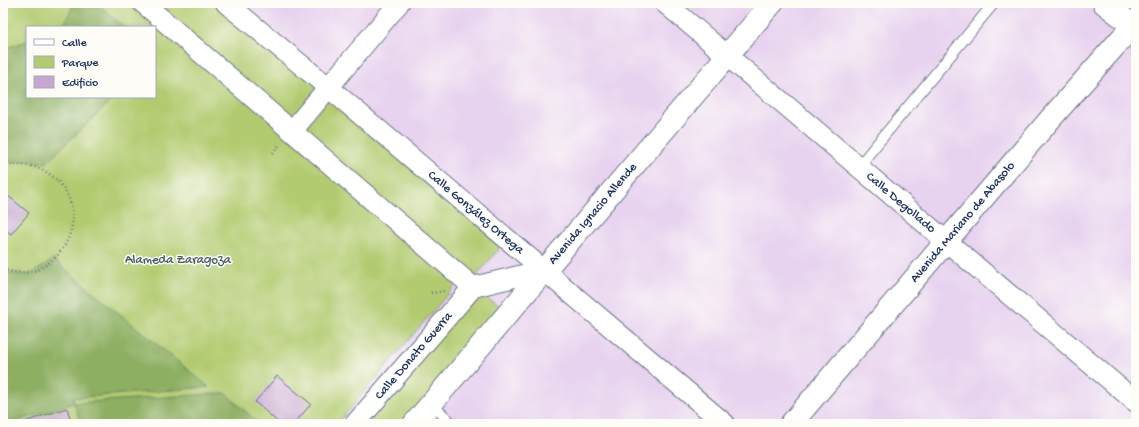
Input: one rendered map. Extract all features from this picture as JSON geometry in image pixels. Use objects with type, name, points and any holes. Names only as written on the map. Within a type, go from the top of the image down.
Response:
[{"type":"street","points":[[143,3],[473,287],[544,270]]},
{"type":"street","name":"Calle González Ortega","points":[[226,3],[328,87],[725,424]]},
{"type":"street","points":[[292,131],[400,3]]},
{"type":"street","name":"Calle Degollado","points":[[665,3],[1136,402]]},
{"type":"street","name":"Avenida Ignacio Allende","points":[[414,424],[772,3]]},
{"type":"street","points":[[1104,3],[1135,25]]},
{"type":"street","name":"Avenida Mariano de Abasolo","points":[[791,424],[1052,117],[1135,25]]},
{"type":"street","name":"Calle Donato Guerra","points":[[355,424],[473,287]]},
{"type":"lane","points":[[858,167],[994,3]]},
{"type":"lane","points":[[431,404],[453,424]]},
{"type":"path","points":[[3,166],[14,163],[30,165],[45,170],[57,180],[67,193],[72,209],[72,226],[67,241],[58,255],[48,264],[36,270],[17,273],[3,270]]},
{"type":"shaded area","points":[[3,3],[1136,3],[1136,424],[3,424]]},
{"type":"green space","name":"Alameda Zaragoza","points":[[3,3],[134,3],[459,281],[337,424],[3,424]]},
{"type":"green space","points":[[74,3],[97,3],[123,26],[62,26],[64,25]]},
{"type":"green space","points":[[152,3],[220,3],[320,85],[290,121]]},
{"type":"green space","points":[[26,41],[26,98],[114,98],[46,163],[25,161],[7,162],[3,152],[3,49]]},
{"type":"green space","points":[[331,96],[504,243],[472,281],[302,130]]},
{"type":"green space","points":[[53,259],[209,387],[73,398],[74,403],[3,424],[3,268],[11,273],[29,275]]},
{"type":"green space","points":[[478,291],[505,311],[407,424],[363,424]]},
{"type":"green space","points":[[225,393],[260,424],[81,424],[74,403]]},
{"type":"building","points":[[7,195],[29,213],[11,234],[3,228],[3,200]]},
{"type":"building","points":[[277,376],[311,404],[294,424],[280,424],[255,402]]},
{"type":"building","points":[[67,408],[72,424],[18,424]]}]
